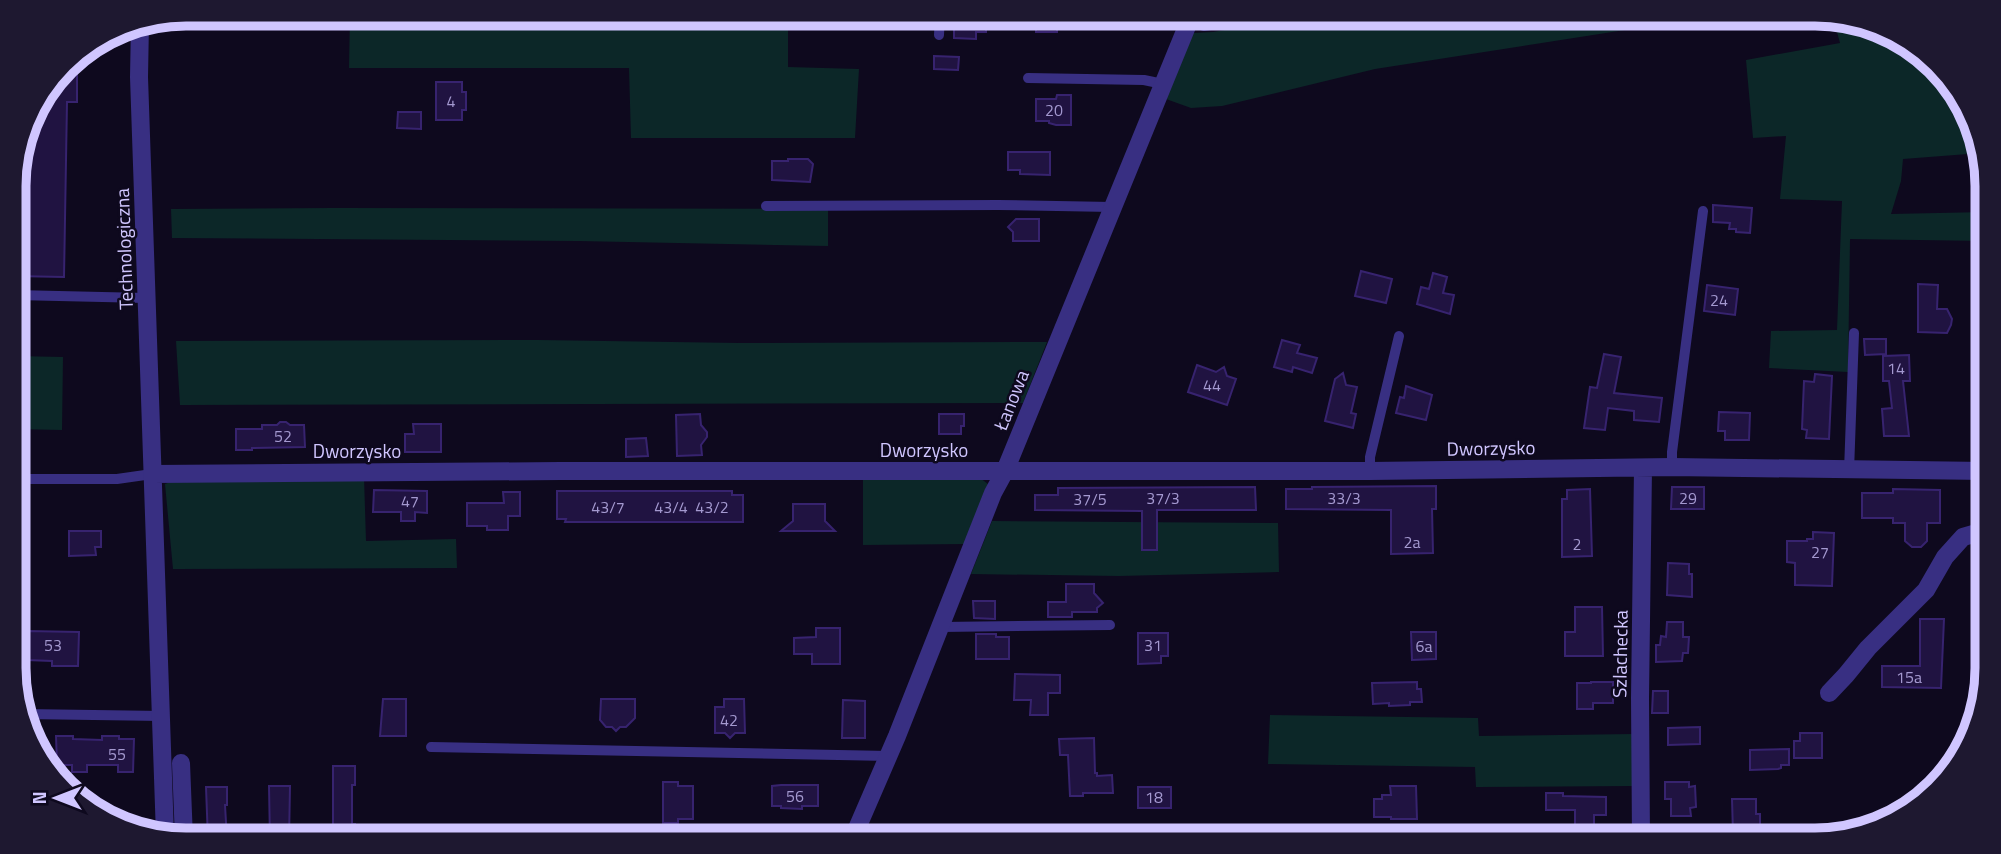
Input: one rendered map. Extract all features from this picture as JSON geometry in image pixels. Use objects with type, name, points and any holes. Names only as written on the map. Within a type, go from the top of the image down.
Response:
[{"type":"street","name":"Łanowa","points":[[858,828],[1186,26]]},
{"type":"street","name":"Technologiczna","points":[[139,34],[152,474]]},
{"type":"street","name":"Dworzysko","points":[[152,474],[1370,471],[1672,467],[1975,471]]},
{"type":"street","name":"Szlachecka","points":[[1641,827],[1643,468]]},
{"type":"street","points":[[152,474],[162,716],[182,828]]},
{"type":"street","points":[[1829,693],[1868,648],[1926,590],[1945,557],[1963,537],[1975,534]]},
{"type":"street","points":[[166,826],[172,763]]},
{"type":"lane","points":[[939,26],[939,35]]},
{"type":"lane","points":[[1028,78],[1144,80],[1163,84]]},
{"type":"lane","points":[[766,206],[1112,207]]},
{"type":"lane","points":[[1672,467],[1703,211]]},
{"type":"lane","points":[[27,295],[146,298]]},
{"type":"lane","points":[[1849,471],[1854,333]]},
{"type":"lane","points":[[1370,471],[1370,457],[1399,336]]},
{"type":"lane","points":[[26,479],[117,479],[152,474]]},
{"type":"lane","points":[[941,627],[1110,625]]},
{"type":"lane","points":[[34,714],[162,716]]},
{"type":"lane","points":[[431,747],[889,755]]},
{"type":"green space","points":[[350,26],[788,26],[788,67],[859,69],[855,138],[631,138],[629,68],[349,68]]},
{"type":"green space","points":[[1246,26],[1644,26],[1375,69],[1222,106],[1191,108],[1166,99],[1193,33]]},
{"type":"green space","points":[[1838,28],[1846,29],[1876,38],[1895,48],[1912,59],[1942,89],[1963,125],[1971,154],[1903,159],[1901,181],[1891,214],[1975,212],[1975,241],[1850,239],[1848,372],[1769,368],[1771,331],[1837,330],[1842,201],[1780,199],[1786,136],[1753,138],[1746,60],[1840,43]]},
{"type":"green space","points":[[171,209],[828,209],[828,246],[172,238]]},
{"type":"green space","points":[[539,340],[739,343],[1047,342],[1023,403],[180,405],[176,341]]},
{"type":"green space","points":[[27,356],[63,357],[62,430],[26,429]]},
{"type":"green space","points":[[364,477],[366,541],[456,539],[457,568],[173,569],[165,484],[181,478]]},
{"type":"green space","points":[[863,477],[980,478],[988,484],[966,544],[863,545]]},
{"type":"green space","points":[[992,521],[1278,523],[1279,572],[1119,576],[971,574]]},
{"type":"green space","points":[[1270,715],[1478,718],[1479,736],[1633,734],[1633,786],[1476,787],[1475,767],[1268,764]]},
{"type":"building","points":[[986,26],[986,32],[976,32],[976,39],[954,38],[954,28],[951,28]]},
{"type":"building","points":[[1057,26],[1057,32],[1036,32],[1036,28],[1027,28]]},
{"type":"building","points":[[934,56],[959,57],[958,70],[934,69]]},
{"type":"building","points":[[77,70],[77,102],[67,102],[64,277],[27,276],[27,176],[29,155],[38,125],[59,89]]},
{"type":"building","points":[[436,82],[462,82],[462,92],[466,92],[466,110],[462,110],[462,120],[436,120]]},
{"type":"building","points":[[1057,95],[1071,95],[1071,125],[1036,121],[1036,99],[1056,99]]},
{"type":"building","points":[[398,112],[421,112],[421,129],[397,128]]},
{"type":"building","points":[[1008,152],[1050,152],[1050,175],[1020,174],[1020,170],[1008,170]]},
{"type":"building","points":[[808,159],[813,164],[810,182],[772,180],[772,161]]},
{"type":"building","points":[[1713,205],[1752,208],[1750,233],[1729,229],[1730,223],[1713,222]]},
{"type":"building","points":[[1016,219],[1039,219],[1039,241],[1013,241],[1013,232],[1008,227]]},
{"type":"building","points":[[1361,271],[1392,279],[1386,303],[1355,296]]},
{"type":"building","points":[[1433,273],[1447,277],[1443,293],[1454,295],[1450,314],[1417,304],[1421,287],[1429,289]]},
{"type":"building","points":[[1918,284],[1938,285],[1937,309],[1947,309],[1952,319],[1947,333],[1918,332]]},
{"type":"building","points":[[1707,285],[1738,289],[1735,315],[1704,311]]},
{"type":"building","points":[[1864,339],[1886,339],[1886,354],[1865,355]]},
{"type":"building","points":[[1282,340],[1300,345],[1297,353],[1317,358],[1312,373],[1293,367],[1292,372],[1274,367]]},
{"type":"building","points":[[1604,354],[1621,357],[1614,393],[1662,398],[1659,422],[1634,420],[1634,411],[1608,408],[1605,430],[1584,428],[1590,387],[1597,388]]},
{"type":"building","points":[[1909,355],[1910,381],[1903,381],[1909,436],[1884,436],[1882,409],[1892,408],[1889,381],[1883,381],[1883,356]]},
{"type":"building","points":[[1197,365],[1216,372],[1224,367],[1227,376],[1236,379],[1227,405],[1188,392]]},
{"type":"building","points":[[1343,373],[1346,385],[1357,387],[1351,413],[1356,414],[1353,428],[1325,421],[1335,379]]},
{"type":"building","points":[[1815,374],[1832,376],[1829,439],[1806,438],[1807,430],[1802,429],[1804,381],[1814,382]]},
{"type":"building","points":[[1406,386],[1432,395],[1426,420],[1396,413],[1400,397],[1404,398]]},
{"type":"building","points":[[1719,412],[1750,413],[1749,440],[1725,440],[1725,431],[1718,431]]},
{"type":"building","points":[[700,414],[701,425],[707,432],[701,445],[702,455],[677,456],[676,415]]},
{"type":"building","points":[[939,414],[964,414],[961,434],[939,434]]},
{"type":"building","points":[[280,422],[304,425],[305,447],[236,450],[236,429],[262,429],[262,425],[277,425]]},
{"type":"building","points":[[413,424],[441,424],[441,452],[405,452],[405,434],[414,434]]},
{"type":"building","points":[[646,438],[648,456],[626,457],[626,439]]},
{"type":"building","points":[[1436,486],[1436,509],[1432,509],[1433,553],[1391,554],[1391,510],[1286,509],[1286,489]]},
{"type":"building","points":[[1255,487],[1256,510],[1157,510],[1157,550],[1142,550],[1142,511],[1035,510],[1035,495],[1058,495],[1058,488]]},
{"type":"building","points":[[1672,487],[1704,487],[1704,509],[1671,509]]},
{"type":"building","points":[[1590,489],[1592,556],[1562,557],[1562,499],[1567,499],[1567,490]]},
{"type":"building","points":[[1893,489],[1940,490],[1940,523],[1927,523],[1927,541],[1921,547],[1912,547],[1905,541],[1905,523],[1893,523],[1893,518],[1862,518],[1862,493],[1893,493]]},
{"type":"building","points":[[374,490],[427,491],[427,513],[415,512],[415,521],[401,521],[401,512],[373,512]]},
{"type":"building","points":[[557,491],[732,491],[732,495],[743,495],[743,522],[565,522],[566,519],[557,519]]},
{"type":"building","points":[[503,492],[520,492],[520,516],[508,516],[508,530],[467,526],[467,503],[504,503]]},
{"type":"building","points":[[793,504],[825,504],[825,521],[835,531],[781,531],[793,521]]},
{"type":"building","points":[[69,531],[101,531],[101,547],[95,547],[96,555],[69,556]]},
{"type":"building","points":[[1813,532],[1834,533],[1832,586],[1795,585],[1795,563],[1787,562],[1787,541],[1813,539]]},
{"type":"building","points":[[1668,563],[1689,564],[1692,597],[1667,595]]},
{"type":"building","points":[[1066,584],[1094,584],[1094,593],[1103,603],[1097,608],[1097,612],[1072,612],[1072,617],[1048,617],[1048,602],[1066,602]]},
{"type":"building","points":[[973,601],[995,601],[995,619],[974,618]]},
{"type":"building","points":[[1575,607],[1602,607],[1603,656],[1565,656],[1565,632],[1575,632]]},
{"type":"building","points":[[1920,619],[1944,619],[1941,688],[1882,687],[1882,666],[1920,666]]},
{"type":"building","points":[[1667,622],[1683,622],[1683,637],[1689,637],[1688,653],[1683,653],[1682,661],[1656,662],[1656,645],[1660,645],[1661,636],[1666,637]]},
{"type":"building","points":[[816,628],[840,628],[840,664],[812,664],[812,654],[794,654],[794,638],[816,637]]},
{"type":"building","points":[[27,631],[79,632],[78,666],[52,666],[52,661],[27,660]]},
{"type":"building","points":[[1411,632],[1436,632],[1436,659],[1412,660]]},
{"type":"building","points":[[1138,633],[1168,633],[1168,656],[1161,656],[1161,663],[1138,664]]},
{"type":"building","points":[[976,634],[1009,637],[1009,659],[976,659]]},
{"type":"building","points":[[1973,655],[1975,655],[1975,667],[1973,688]]},
{"type":"building","points":[[1015,674],[1060,675],[1060,693],[1048,693],[1048,715],[1030,715],[1031,700],[1014,700]]},
{"type":"building","points":[[1417,682],[1417,689],[1421,689],[1422,702],[1389,706],[1389,703],[1373,704],[1372,683]]},
{"type":"building","points":[[1613,682],[1613,703],[1593,703],[1593,709],[1577,709],[1577,683]]},
{"type":"building","points":[[1653,691],[1668,691],[1668,713],[1652,713]]},
{"type":"building","points":[[383,699],[406,699],[406,736],[380,736]]},
{"type":"building","points":[[601,699],[635,699],[635,718],[626,727],[620,727],[616,731],[612,727],[606,727],[600,720]]},
{"type":"building","points":[[724,699],[744,699],[745,733],[735,733],[730,738],[725,733],[715,733],[715,707],[724,707]]},
{"type":"building","points":[[843,700],[865,701],[865,738],[842,738]]},
{"type":"building","points":[[1700,727],[1700,744],[1668,745],[1668,728]]},
{"type":"building","points":[[1800,733],[1822,733],[1822,758],[1794,758],[1794,741],[1800,741]]},
{"type":"building","points":[[56,736],[102,740],[102,736],[119,736],[119,739],[134,739],[133,772],[118,772],[118,765],[58,763]]},
{"type":"building","points":[[1094,738],[1095,773],[1097,776],[1112,775],[1113,793],[1070,796],[1068,755],[1060,755],[1059,739]]},
{"type":"building","points":[[1789,749],[1789,765],[1781,765],[1778,769],[1750,770],[1750,750]]},
{"type":"building","points":[[333,766],[355,766],[352,824],[355,824],[355,828],[333,828]]},
{"type":"building","points":[[663,782],[693,786],[693,819],[663,823]]},
{"type":"building","points":[[1665,782],[1689,782],[1689,787],[1695,786],[1696,807],[1690,808],[1691,816],[1671,816],[1671,799],[1665,799]]},
{"type":"building","points":[[818,785],[818,806],[802,806],[802,809],[772,806],[772,786]]},
{"type":"building","points":[[269,786],[290,786],[289,828],[270,828]]},
{"type":"building","points":[[1390,786],[1416,786],[1417,819],[1374,817],[1374,799],[1391,795]]},
{"type":"building","points":[[206,787],[227,787],[226,828],[208,828]]},
{"type":"building","points":[[1138,787],[1171,787],[1171,808],[1138,808]]},
{"type":"building","points":[[1546,793],[1606,797],[1606,815],[1594,815],[1594,825],[1575,825],[1575,810],[1546,810]]},
{"type":"building","points":[[1732,799],[1756,799],[1756,814],[1760,814],[1760,827],[1733,827]]}]
